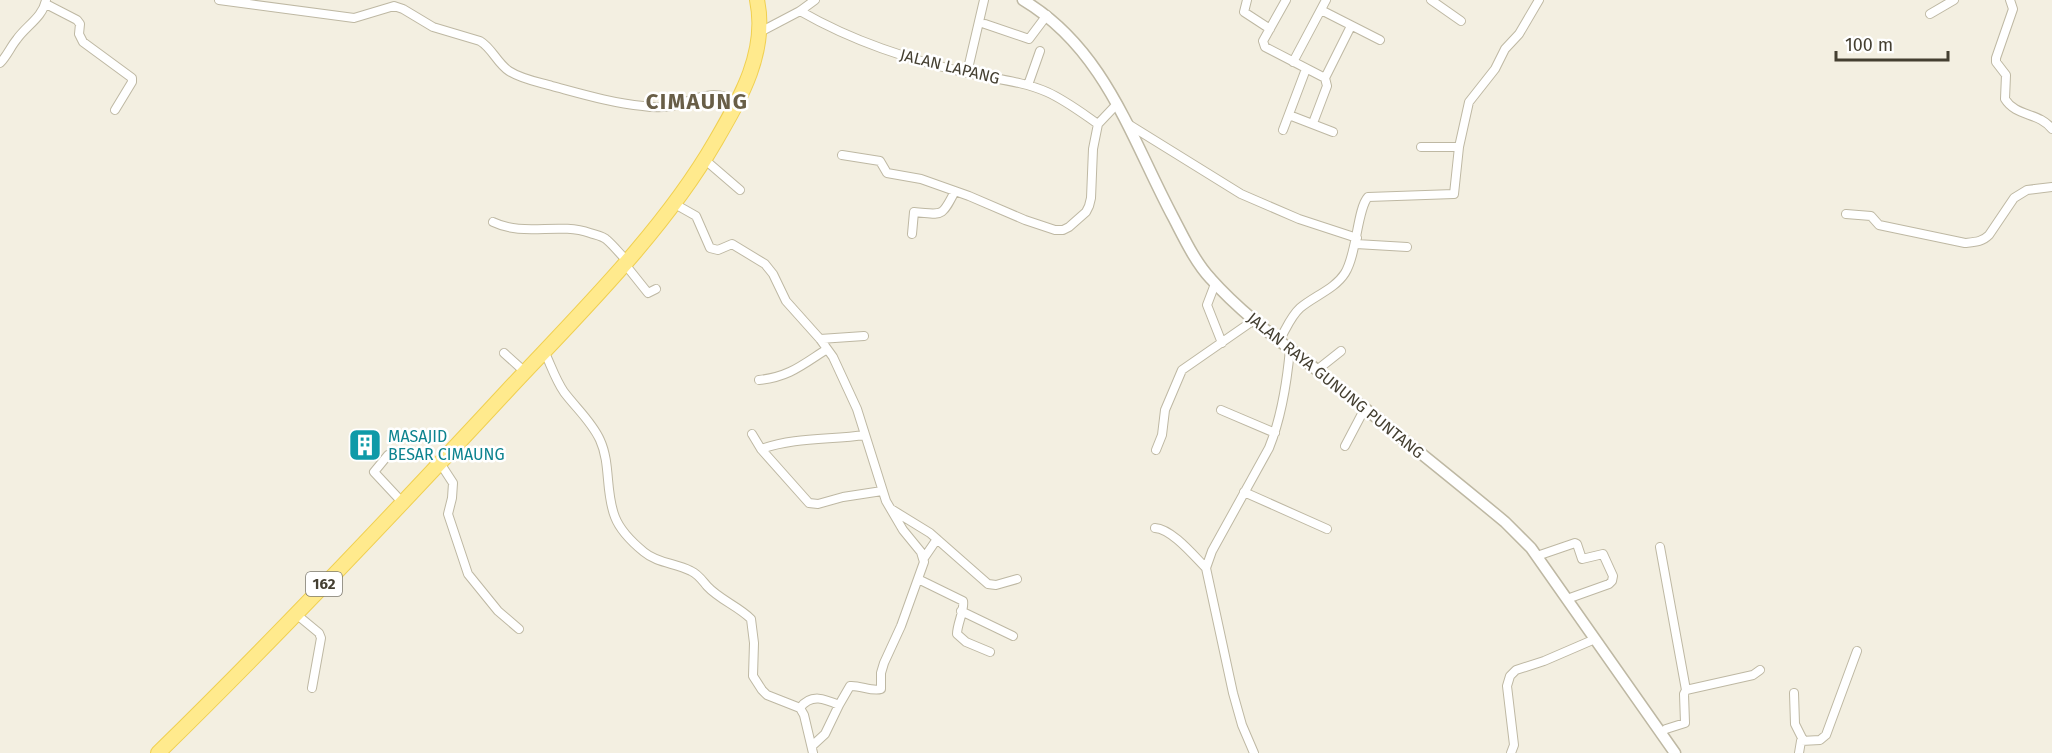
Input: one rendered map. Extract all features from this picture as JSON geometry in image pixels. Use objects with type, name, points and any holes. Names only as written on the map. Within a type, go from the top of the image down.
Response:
[{"type":"main road","name":"162","points":[[158,753],[296,614],[525,372],[625,262],[673,203],[715,142],[755,60],[760,32],[757,0]]},
{"type":"street","points":[[219,0],[354,18],[394,6],[432,27],[480,41],[511,72],[563,89],[612,101],[651,107],[667,107],[711,94],[736,102]]},
{"type":"street","points":[[760,32],[800,11],[815,0]]},
{"type":"street","points":[[967,73],[984,0]]},
{"type":"street","name":"JALAN RAYA GUNUNG PUNTANG","points":[[1023,0],[1047,15],[1074,40],[1095,66],[1127,123],[1189,248],[1205,273],[1254,320],[1505,522],[1537,556],[1675,753]]},
{"type":"street","points":[[1247,0],[1244,12],[1270,29]]},
{"type":"street","points":[[1293,62],[1326,0]]},
{"type":"street","points":[[1431,0],[1461,21]]},
{"type":"street","points":[[1280,339],[1295,313],[1336,283],[1344,274],[1351,261],[1363,206],[1368,197],[1454,194],[1459,147],[1469,102],[1495,69],[1505,49],[1519,34],[1539,0]]},
{"type":"street","points":[[1930,14],[1954,0]]},
{"type":"street","points":[[2010,0],[2013,9],[1996,58],[1996,62],[2006,75],[2005,99],[2017,110],[2046,121],[2052,129]]},
{"type":"street","points":[[1284,1],[1263,41],[1265,47],[1325,78]]},
{"type":"street","points":[[0,63],[46,2],[77,20],[80,24],[79,34],[83,42],[132,78],[132,82],[115,110]]},
{"type":"street","points":[[1321,10],[1380,40]]},
{"type":"street","name":"JALAN LAPANG","points":[[800,11],[830,28],[871,46],[967,73],[1028,85],[1048,92],[1098,124]]},
{"type":"street","points":[[985,24],[1029,39],[1047,15]]},
{"type":"street","points":[[1313,123],[1327,86],[1325,78],[1351,26]]},
{"type":"street","points":[[1028,85],[1040,51]]},
{"type":"street","points":[[1283,130],[1305,69]]},
{"type":"street","points":[[842,155],[873,159],[884,165],[887,173],[921,179],[1046,227],[1063,230],[1086,212],[1091,198],[1093,149],[1098,124],[1117,104]]},
{"type":"street","points":[[1289,114],[1333,132]]},
{"type":"street","points":[[1127,123],[1241,194],[1357,241],[1407,247]]},
{"type":"street","points":[[1421,147],[1459,147]]},
{"type":"street","points":[[706,157],[740,190]]},
{"type":"street","points":[[1846,214],[1871,216],[1879,225],[1965,243],[1977,242],[1989,235],[2014,198],[2027,190],[2052,188]]},
{"type":"street","points":[[912,234],[914,212],[933,215],[940,213],[956,191]]},
{"type":"street","points":[[673,203],[696,216],[710,248],[718,250],[732,244],[765,264],[773,274],[786,301],[833,357],[857,409],[882,491],[890,509],[924,558]]},
{"type":"street","points":[[493,222],[503,227],[536,230],[556,227],[577,229],[607,240],[648,293],[656,289]]},
{"type":"street","points":[[1215,284],[1207,305],[1222,343]]},
{"type":"street","points":[[1156,450],[1162,435],[1165,410],[1179,375],[1190,363],[1254,320]]},
{"type":"street","points":[[820,339],[864,336]]},
{"type":"street","points":[[759,380],[781,376],[797,369],[827,349]]},
{"type":"street","points":[[1254,753],[1242,725],[1233,693],[1206,568],[1212,551],[1275,433],[1290,349]]},
{"type":"street","points":[[544,351],[554,376],[595,429],[601,442],[607,462],[610,500],[615,518],[623,531],[645,554],[691,571],[720,598],[749,616],[753,623],[753,676],[767,695],[800,708],[813,749]]},
{"type":"street","points":[[1317,370],[1341,351]]},
{"type":"street","points":[[504,353],[525,372]]},
{"type":"street","points":[[1345,446],[1365,408]]},
{"type":"street","points":[[1221,410],[1275,433]]},
{"type":"street","points":[[752,434],[761,449],[809,503],[818,504],[843,497],[882,491]]},
{"type":"street","points":[[761,449],[777,443],[865,435]]},
{"type":"street","points":[[388,455],[374,472],[402,502]]},
{"type":"street","points":[[440,462],[453,483],[448,514],[468,574],[498,611],[519,629]]},
{"type":"street","points":[[1244,492],[1327,529]]},
{"type":"street","points":[[890,509],[938,539],[991,585],[1017,579]]},
{"type":"street","points":[[1155,528],[1161,528],[1169,534],[1206,568]]},
{"type":"street","points":[[813,749],[825,734],[850,686],[860,686],[877,691],[881,688],[881,673],[901,626],[924,558],[938,539]]},
{"type":"street","points":[[1537,556],[1575,543],[1582,559],[1603,554],[1613,576],[1612,581],[1567,599]]},
{"type":"street","points":[[1660,547],[1686,690],[1684,694],[1685,723],[1660,733]]},
{"type":"street","points":[[918,579],[961,598],[964,603],[957,625],[958,636],[990,652]]},
{"type":"street","points":[[962,611],[1013,636]]},
{"type":"street","points":[[296,614],[319,633],[321,638],[312,688]]},
{"type":"street","points":[[1511,753],[1514,745],[1507,686],[1510,676],[1516,670],[1544,661],[1595,639]]},
{"type":"street","points":[[1803,740],[1820,740],[1826,735],[1857,651]]},
{"type":"street","points":[[1686,690],[1753,675],[1760,670]]},
{"type":"street","points":[[1794,693],[1795,724],[1803,740]]},
{"type":"street","points":[[800,708],[808,700],[817,698],[839,705]]},
{"type":"street","points":[[1799,753],[1803,740]]},
{"type":"place","name":"MASAJID BESAR CIMAUNG","points":[[365,445]]},
{"type":"district","name":"CIMAUNG","points":[[697,101]]}]
